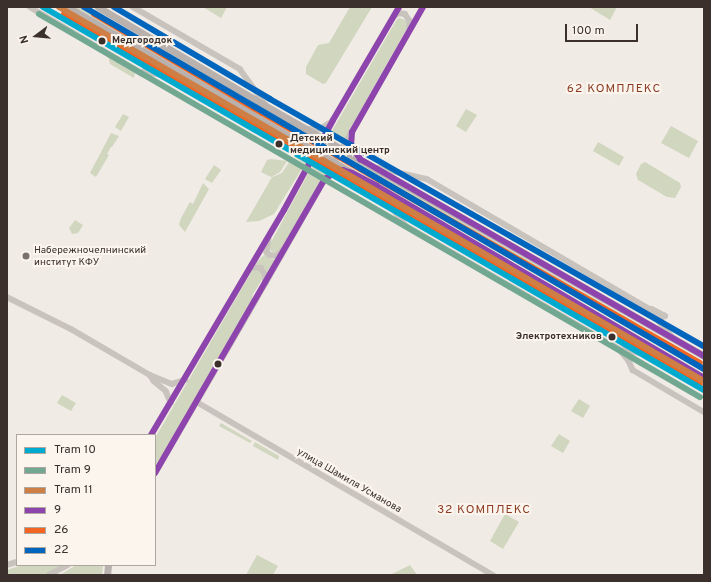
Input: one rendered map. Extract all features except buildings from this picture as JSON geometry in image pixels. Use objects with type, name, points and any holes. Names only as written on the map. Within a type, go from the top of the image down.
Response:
[{"type":"main road","points":[[68,7],[704,378]]},
{"type":"main road","points":[[98,7],[266,106],[704,356]]},
{"type":"street","points":[[30,7],[142,74],[143,72],[190,78]]},
{"type":"street","points":[[133,7],[240,69],[266,106]]},
{"type":"street","points":[[153,434],[272,230],[333,120],[399,7]]},
{"type":"street","points":[[156,471],[266,283],[423,7]]},
{"type":"street","points":[[394,16],[401,13],[408,16],[410,21],[409,31]]},
{"type":"street","points":[[307,129],[320,129],[333,120]]},
{"type":"street","points":[[352,132],[351,145],[360,159]]},
{"type":"street","points":[[300,142],[307,153],[309,165]]},
{"type":"street","points":[[377,168],[427,179],[648,308],[661,322],[673,339]]},
{"type":"street","points":[[325,179],[337,171],[343,170],[352,173]]},
{"type":"street","points":[[377,186],[406,226],[619,350],[629,361],[633,370],[704,412]]},
{"type":"street","points":[[272,230],[267,245],[267,252],[270,255],[277,256],[285,249]]},
{"type":"street","points":[[248,270],[252,267],[260,268],[265,274],[266,283]]},
{"type":"street","points":[[7,297],[71,329],[150,375],[172,384],[185,380]]},
{"type":"street","points":[[619,350],[673,359]]},
{"type":"street","points":[[150,375],[154,381],[166,391],[171,404]]},
{"type":"street","name":"улица Шамиля Усманова","points":[[197,402],[493,575]]},
{"type":"street","points":[[49,575],[66,566]]},
{"type":"green space","points":[[75,7],[89,7],[320,140],[316,147]]},
{"type":"green space","points":[[203,7],[227,7],[221,18]]},
{"type":"green space","points":[[350,7],[372,7],[326,83],[323,84],[306,74],[306,67],[318,45],[329,43]]},
{"type":"green space","points":[[589,7],[617,7],[610,20]]},
{"type":"green space","points":[[400,18],[407,21],[407,28],[342,144],[329,136],[397,19]]},
{"type":"green space","points":[[108,56],[135,72],[134,78],[110,64]]},
{"type":"green space","points":[[466,109],[477,115],[466,132],[456,126]]},
{"type":"green space","points":[[123,114],[129,117],[121,131],[115,127]]},
{"type":"green space","points":[[671,126],[698,141],[689,158],[661,143]]},
{"type":"green space","points":[[111,133],[119,136],[107,154],[109,155],[96,177],[90,173]]},
{"type":"green space","points":[[598,142],[624,157],[619,166],[593,151]]},
{"type":"green space","points":[[325,143],[338,150],[334,157],[321,150]]},
{"type":"green space","points":[[297,148],[305,154],[305,164],[293,155]]},
{"type":"green space","points":[[343,153],[704,362],[704,372],[339,160]]},
{"type":"green space","points":[[317,157],[330,165],[281,250],[277,253],[273,252],[270,250],[270,244]]},
{"type":"green space","points":[[291,159],[303,167],[274,214],[259,221],[246,222],[272,177],[282,173]]},
{"type":"green space","points":[[267,160],[287,161],[280,172],[271,177],[261,172]]},
{"type":"green space","points":[[645,162],[680,183],[681,187],[675,198],[667,197],[638,180],[636,174],[641,164]]},
{"type":"green space","points":[[214,165],[221,170],[212,183],[205,179]]},
{"type":"green space","points":[[203,183],[209,189],[185,232],[179,225],[181,218],[190,202],[193,204]]},
{"type":"green space","points":[[75,220],[83,225],[78,233],[72,234],[69,228]]},
{"type":"green space","points":[[265,254],[269,258],[276,260],[268,273],[262,266],[255,264]]},
{"type":"green space","points":[[253,269],[260,271],[263,278],[253,294],[252,300],[156,466],[156,436]]},
{"type":"green space","points":[[62,395],[76,403],[71,411],[57,403]]},
{"type":"green space","points":[[579,399],[590,406],[583,418],[571,411]]},
{"type":"green space","points":[[221,423],[252,441],[250,443],[219,426]]},
{"type":"green space","points":[[559,434],[570,441],[563,453],[551,446]]},
{"type":"green space","points":[[255,442],[279,456],[278,460],[253,446]]},
{"type":"green space","points":[[505,514],[519,522],[503,549],[490,541]]},
{"type":"green space","points":[[257,555],[278,566],[273,575],[246,575]]},
{"type":"green space","points":[[410,565],[417,575],[390,575]]},
{"type":"green space","points":[[19,566],[61,566],[43,575],[7,575],[7,570]]},
{"type":"green space","points":[[74,566],[103,566],[102,575],[60,575]]},
{"type":"tram line","name":"10","points":[[43,7],[704,390]]},
{"type":"tram line","name":"11","points":[[59,7],[704,381]]},
{"type":"tram line","name":"9","points":[[39,14],[700,397]]},
{"type":"transit line","name":"22","points":[[84,7],[704,369]]},
{"type":"transit line","name":"22","points":[[114,7],[270,99],[704,347]]},
{"type":"transit line","name":"9","points":[[152,434],[284,210],[333,120],[399,7]]},
{"type":"transit line","name":"9","points":[[423,7],[352,132],[351,145],[360,159],[704,356]]},
{"type":"transit line","name":"26","points":[[64,14],[700,385]]},
{"type":"transit line","name":"26","points":[[94,14],[262,113],[700,363]]},
{"type":"transit line","name":"9","points":[[156,471],[325,179],[337,171],[343,170],[352,173],[377,186],[704,378]]},
{"type":"place","name":"Медгородок","points":[[102,41]]},
{"type":"place","name":"Детский медицинский центр","points":[[279,144]]},
{"type":"place","name":"Набережночелнинский институт КФУ","points":[[26,256]]},
{"type":"place","name":"Электротехников","points":[[612,337]]},
{"type":"district","name":"62 КОМПЛЕКС","points":[[614,90]]},
{"type":"district","name":"32 КОМПЛЕКС","points":[[484,511]]}]
